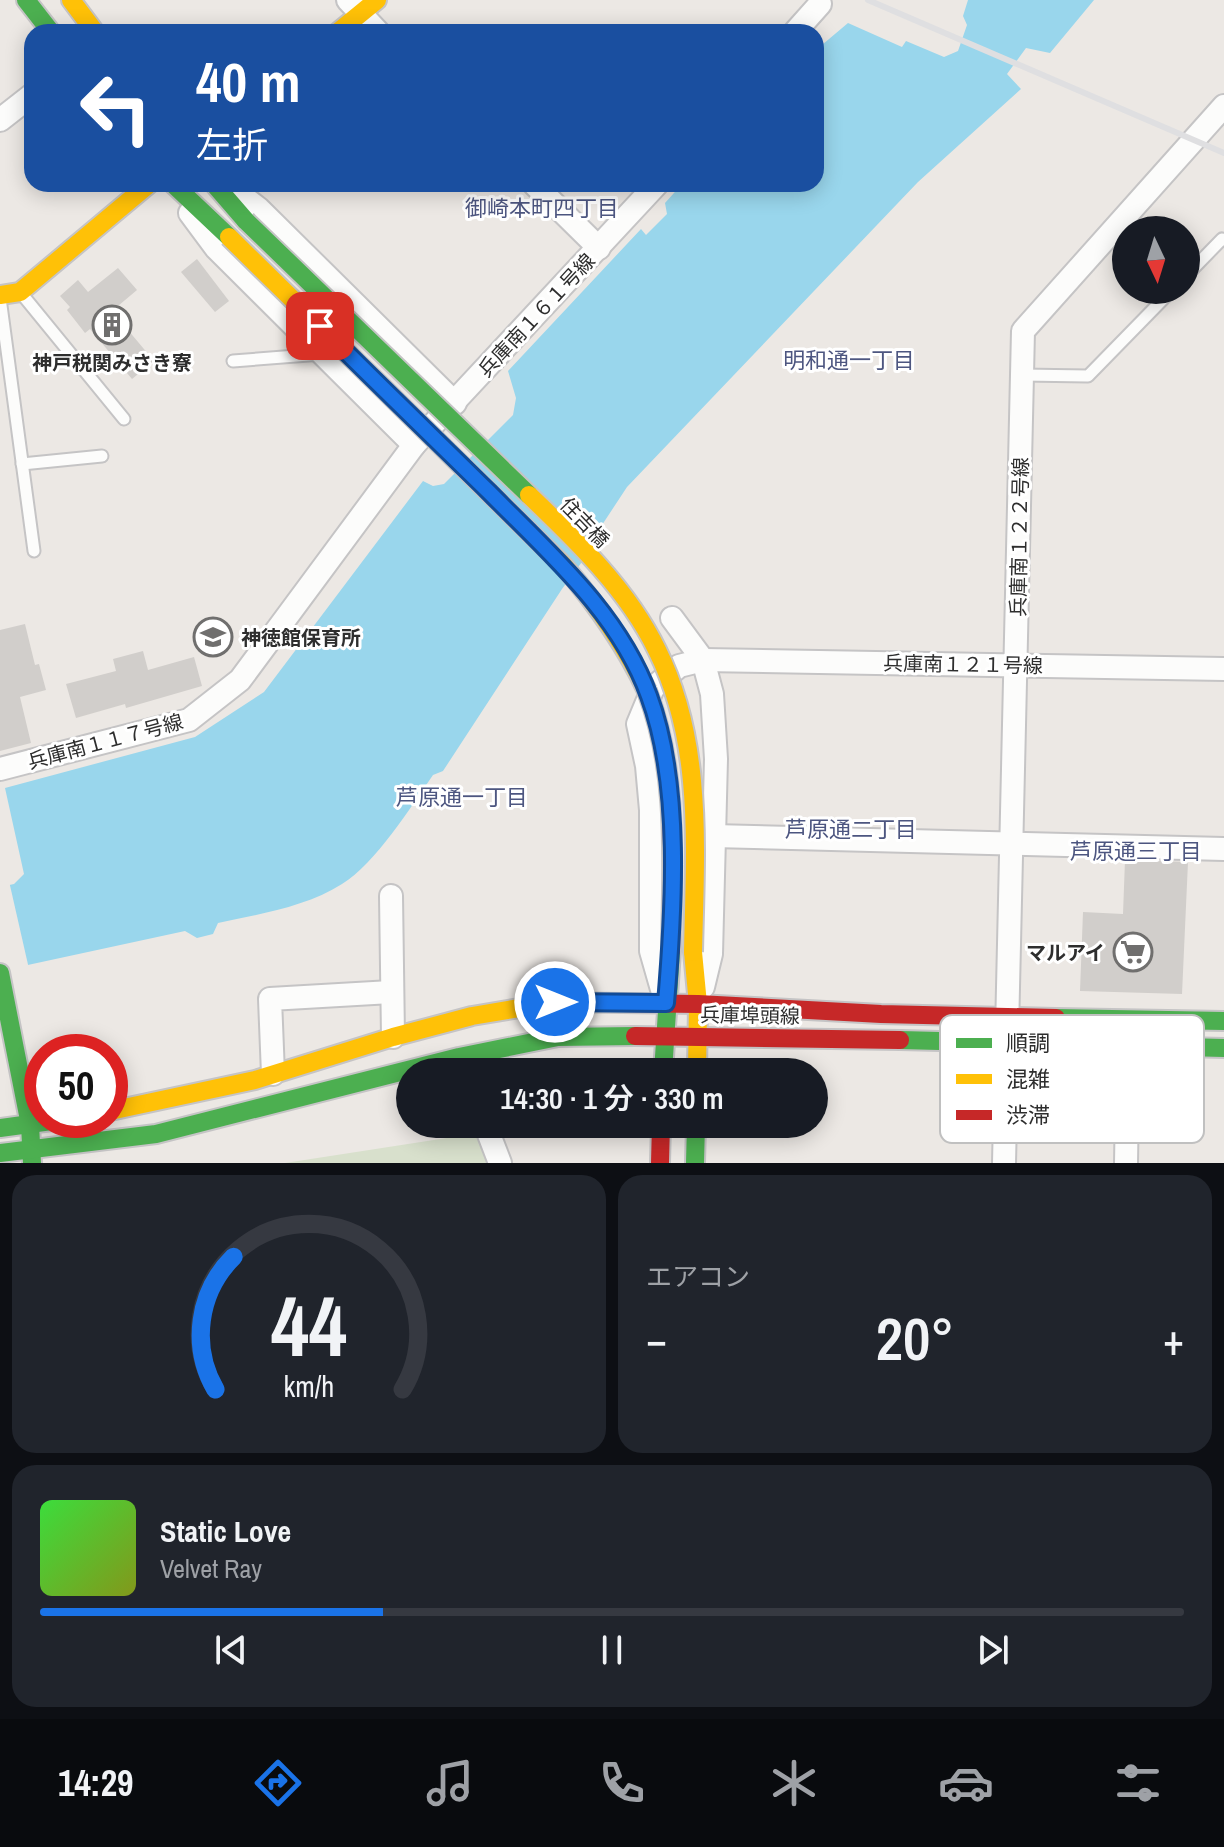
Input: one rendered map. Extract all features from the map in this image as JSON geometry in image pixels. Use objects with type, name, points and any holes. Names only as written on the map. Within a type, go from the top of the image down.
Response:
[{"type":"street","points":[[26,0],[45,24]]},
{"type":"street","points":[[71,0],[89,24]]},
{"type":"street","points":[[802,24],[820,4]]},
{"type":"street","points":[[345,24],[362,5],[373,24]]},
{"type":"street","points":[[0,120],[24,101]]},
{"type":"street","name":"兵庫南１２２号線","points":[[1008,1015],[1023,331],[1224,106]]},
{"type":"street","points":[[0,296],[20,292],[139,192]]},
{"type":"street","points":[[177,192],[216,248],[414,445]]},
{"type":"street","points":[[180,192],[547,550],[598,606],[628,649],[649,696],[666,759],[672,810],[671,951],[664,1058]]},
{"type":"street","name":"住吉橋","points":[[221,192],[246,221],[566,533],[620,590],[654,640],[674,689],[691,758],[695,807],[693,952],[698,1004],[697,1058]]},
{"type":"street","points":[[237,192],[259,209],[455,403]]},
{"type":"street","points":[[542,192],[599,248]]},
{"type":"street","name":"兵庫南１６１号線","points":[[414,445],[650,192]]},
{"type":"street","name":"兵庫南１１７号線","points":[[0,769],[189,720],[240,680],[414,445]]},
{"type":"street","points":[[672,618],[703,660],[712,694],[716,759],[711,954],[698,1004]]},
{"type":"street","points":[[666,1003],[651,951],[651,810],[647,766],[638,724],[653,688],[679,666],[703,660]]},
{"type":"street","name":"兵庫南１２１号線","points":[[703,660],[1224,669]]},
{"type":"street","points":[[713,836],[1224,849]]},
{"type":"street","points":[[391,896],[393,1037],[399,1058]]},
{"type":"street","points":[[2,981],[24,1094]]},
{"type":"street","points":[[263,1108],[270,999],[391,992]]},
{"type":"street","name":"兵庫埠頭線","points":[[128,1107],[264,1077],[472,1016],[555,1002],[698,1004],[944,1015]]},
{"type":"street","name":"兵庫埠頭線","points":[[1204,1021],[1224,1021]]},
{"type":"street","name":"兵庫埠頭線","points":[[483,1058],[558,1037],[665,1035],[940,1042]]},
{"type":"street","name":"兵庫埠頭線","points":[[1204,1048],[1224,1048]]},
{"type":"street","name":"兵庫埠頭線","points":[[0,1153],[33,1156],[156,1134],[396,1074]]},
{"type":"street","points":[[0,1128],[24,1126]]},
{"type":"street","points":[[490,1138],[500,1163]]},
{"type":"street","points":[[660,1163],[661,1138]]},
{"type":"street","points":[[695,1163],[696,1138]]},
{"type":"street","name":"兵庫南１２２号線","points":[[1004,1163],[1005,1143]]},
{"type":"street","points":[[1126,1143],[1126,1163]]},
{"type":"lane","points":[[1200,262],[1224,240]]},
{"type":"lane","points":[[20,292],[124,419]]},
{"type":"lane","points":[[0,296],[34,551]]},
{"type":"lane","points":[[1022,375],[1088,376],[1158,304]]},
{"type":"lane","points":[[233,361],[322,354]]},
{"type":"lane","points":[[22,464],[102,456]]},
{"type":"green space","points":[[447,1138],[481,1138],[490,1163],[285,1163]]},
{"type":"water","points":[[968,0],[1094,0],[1050,53],[1026,48],[1007,74],[1021,89],[918,182],[627,487],[602,525],[601,536],[562,589],[443,771],[433,775],[392,834],[355,875],[313,899],[218,923],[213,934],[197,938],[185,931],[0,971],[0,887],[14,884],[24,874],[5,788],[195,737],[264,692],[423,481],[433,486],[444,484],[513,415],[516,398],[508,371],[641,229],[646,235],[667,214],[665,203],[675,192],[824,192],[824,43],[848,23],[902,47],[906,41],[944,57],[958,51],[967,25],[963,16]]},
{"type":"pier","points":[[9,881],[29,969],[0,975],[0,882]]},
{"type":"building","points":[[197,259],[229,301],[215,312],[181,272]]},
{"type":"building","name":"神戸税関みさき寮","points":[[118,268],[137,290],[112,311],[154,361],[132,379],[90,329],[85,333],[60,296],[78,280],[88,292]]},
{"type":"building","points":[[25,624],[35,665],[39,664],[46,690],[20,697],[31,743],[0,751],[0,630]]},
{"type":"building","points":[[143,651],[148,670],[194,657],[202,686],[126,708],[125,704],[76,718],[66,684],[116,671],[113,659]]},
{"type":"building","name":"マルアイ","points":[[1125,860],[1188,862],[1182,994],[1080,991],[1083,912],[1123,914]]},
{"type":"railway","points":[[868,0],[1224,153]]},
{"type":"traffic: fast","points":[[26,0],[45,24]]},
{"type":"traffic: fast","points":[[181,192],[229,237]]},
{"type":"traffic: fast","points":[[221,192],[246,221]]},
{"type":"traffic: fast","points":[[246,221],[529,495]]},
{"type":"traffic: fast","points":[[664,1058],[671,951]]},
{"type":"traffic: fast","points":[[0,973],[30,1125],[32,1163]]},
{"type":"traffic: fast","points":[[1204,1021],[1224,1021]]},
{"type":"traffic: fast","points":[[0,1153],[156,1134],[459,1057],[558,1037],[635,1036]]},
{"type":"traffic: fast","points":[[900,1040],[940,1041]]},
{"type":"traffic: fast","points":[[1204,1048],[1224,1048]]},
{"type":"traffic: fast","points":[[0,1128],[24,1125]]},
{"type":"traffic: fast","points":[[695,1163],[696,1138]]},
{"type":"traffic: slow","points":[[71,0],[89,24]]},
{"type":"traffic: slow","points":[[348,24],[377,0]]},
{"type":"traffic: slow","points":[[0,295],[20,292],[139,192]]},
{"type":"traffic: slow","points":[[229,237],[564,566],[610,626],[647,691]]},
{"type":"traffic: slow","points":[[529,495],[583,548],[632,607],[657,650],[672,686],[690,760],[695,837],[693,952]]},
{"type":"traffic: slow","points":[[693,952],[698,1004],[697,1058]]},
{"type":"traffic: slow","points":[[128,1107],[255,1080],[472,1016],[555,1002],[622,1003]]},
{"type":"traffic: jam","points":[[647,691],[657,722],[669,787],[671,951]]},
{"type":"traffic: jam","points":[[622,1003],[940,1015]]},
{"type":"traffic: jam","points":[[635,1036],[900,1040]]},
{"type":"traffic: jam","points":[[660,1163],[661,1138]]},
{"type":"place","name":"神戸税関みさき寮","points":[[112,325]]},
{"type":"place","name":"神徳館保育所","points":[[213,637]]},
{"type":"place","name":"マルアイ","points":[[1133,952]]},
{"type":"district","name":"御崎本町四丁目","points":[[542,208]]},
{"type":"district","name":"明和通一丁目","points":[[849,360]]},
{"type":"district","name":"芦原通一丁目","points":[[462,797]]},
{"type":"district","name":"芦原通二丁目","points":[[851,829]]},
{"type":"district","name":"芦原通三丁目","points":[[1136,851]]},
{"type":"route","points":[[320,326],[547,550],[598,606],[628,649],[649,696],[666,759],[672,810],[671,951],[666,1003],[555,1002]]}]
